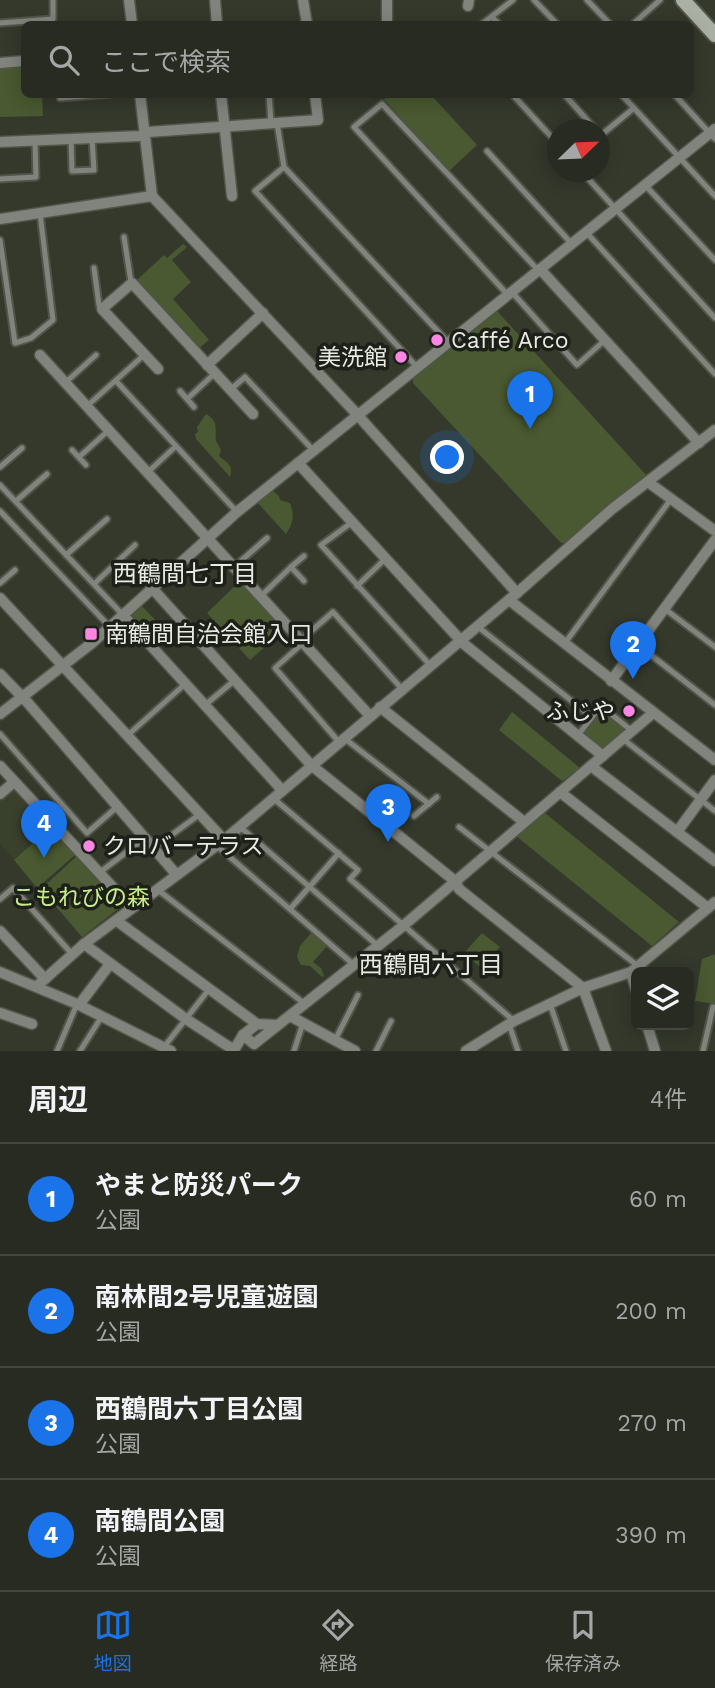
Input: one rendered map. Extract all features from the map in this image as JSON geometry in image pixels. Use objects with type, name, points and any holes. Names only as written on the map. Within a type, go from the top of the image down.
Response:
[{"type":"street","points":[[129,0],[132,21]]},
{"type":"street","points":[[215,0],[217,21]]},
{"type":"street","points":[[303,0],[306,21]]},
{"type":"street","points":[[387,0],[387,21]]},
{"type":"street","points":[[683,0],[715,35]]},
{"type":"street","points":[[0,63],[21,61]]},
{"type":"street","points":[[140,98],[152,196],[358,415],[513,596],[565,644],[715,760]]},
{"type":"street","points":[[221,98],[232,196]]},
{"type":"street","points":[[0,142],[140,136],[148,132],[318,120],[315,98]]},
{"type":"street","points":[[0,714],[110,628],[237,512],[644,184],[713,134]]},
{"type":"street","points":[[0,219],[152,196]]},
{"type":"street","points":[[539,269],[699,443]]},
{"type":"street","points":[[158,369],[102,309],[132,284],[253,414]]},
{"type":"street","points":[[207,365],[263,313]]},
{"type":"street","points":[[40,355],[370,716]]},
{"type":"street","points":[[41,983],[84,944],[220,842],[513,596],[612,509],[715,430]]},
{"type":"street","points":[[298,463],[460,640],[603,756]]},
{"type":"street","points":[[648,482],[715,531]]},
{"type":"street","points":[[611,681],[715,540]]},
{"type":"street","points":[[152,589],[311,765],[583,988],[604,1051]]},
{"type":"street","points":[[0,598],[200,814],[220,842]]},
{"type":"street","points":[[123,615],[282,790]]},
{"type":"street","points":[[0,674],[176,874]]},
{"type":"street","points":[[380,707],[524,822]]},
{"type":"street","points":[[243,1035],[254,1044],[290,1016],[403,926],[653,713]]},
{"type":"street","points":[[0,766],[132,908]]},
{"type":"street","points":[[591,766],[715,861]]},
{"type":"street","points":[[677,832],[715,780]]},
{"type":"street","points":[[0,794],[14,782]]},
{"type":"street","points":[[560,792],[712,905],[636,967]]},
{"type":"street","points":[[117,921],[257,1024],[277,1026]]},
{"type":"street","points":[[0,931],[41,983]]},
{"type":"street","points":[[84,944],[186,1019],[234,1050],[243,1035],[257,1024]]},
{"type":"street","points":[[78,1004],[110,964]]},
{"type":"street","points":[[466,1051],[550,1004],[631,970]]},
{"type":"street","points":[[0,972],[41,983],[167,1049]]},
{"type":"street","points":[[0,1013],[32,1024]]},
{"type":"street","points":[[290,1016],[355,1051]]},
{"type":"street","points":[[649,1030],[655,1051]]},
{"type":"lane","points":[[26,21],[53,19],[53,0]]},
{"type":"lane","points":[[486,21],[513,0]]},
{"type":"lane","points":[[534,0],[554,21]]},
{"type":"lane","points":[[587,0],[607,21]]},
{"type":"lane","points":[[636,21],[660,0]]},
{"type":"lane","points":[[492,17],[496,21]]},
{"type":"lane","points":[[0,23],[21,21]]},
{"type":"lane","points":[[270,98],[284,167],[448,342]]},
{"type":"lane","points":[[516,98],[547,132]]},
{"type":"lane","points":[[568,98],[586,119]]},
{"type":"lane","points":[[625,98],[715,196]]},
{"type":"lane","points":[[678,98],[713,134]]},
{"type":"lane","points":[[539,269],[382,104],[354,127],[577,365],[605,340]]},
{"type":"lane","points":[[610,125],[634,108]]},
{"type":"lane","points":[[71,139],[72,171],[94,170],[92,138]]},
{"type":"lane","points":[[0,179],[36,177],[35,141]]},
{"type":"lane","points":[[487,151],[571,243]]},
{"type":"lane","points":[[284,167],[255,191],[417,367]]},
{"type":"lane","points":[[591,182],[715,318]]},
{"type":"lane","points":[[644,184],[715,260]]},
{"type":"lane","points":[[0,240],[3,298],[15,343],[31,338],[53,320],[40,213]]},
{"type":"lane","points":[[585,231],[715,374]]},
{"type":"lane","points":[[124,237],[132,284]]},
{"type":"lane","points":[[94,268],[99,305],[102,309]]},
{"type":"lane","points":[[66,382],[96,355]]},
{"type":"lane","points":[[87,406],[144,355]]},
{"type":"lane","points":[[187,399],[214,374]]},
{"type":"lane","points":[[230,390],[245,377],[314,451]]},
{"type":"lane","points":[[116,381],[237,512]]},
{"type":"lane","points":[[180,391],[194,407]]},
{"type":"lane","points":[[79,457],[109,430]]},
{"type":"lane","points":[[148,472],[176,446]]},
{"type":"lane","points":[[0,467],[22,448]]},
{"type":"lane","points":[[72,450],[86,465]]},
{"type":"lane","points":[[16,501],[47,474]]},
{"type":"lane","points":[[1,489],[16,501],[123,615]]},
{"type":"lane","points":[[565,644],[671,499]]},
{"type":"lane","points":[[0,511],[110,628]]},
{"type":"lane","points":[[66,555],[107,519]]},
{"type":"lane","points":[[351,523],[321,545],[430,665]]},
{"type":"lane","points":[[234,567],[267,538]]},
{"type":"lane","points":[[94,584],[135,545]]},
{"type":"lane","points":[[261,596],[303,555]]},
{"type":"lane","points":[[356,586],[384,559]]},
{"type":"lane","points":[[291,567],[304,581]]},
{"type":"lane","points":[[0,583],[15,570]]},
{"type":"lane","points":[[665,609],[715,647]]},
{"type":"lane","points":[[402,689],[333,612],[275,668],[341,740],[429,804]]},
{"type":"lane","points":[[477,626],[592,717]]},
{"type":"lane","points":[[638,645],[715,705]]},
{"type":"lane","points":[[205,705],[235,680]]},
{"type":"lane","points":[[127,736],[186,684]]},
{"type":"lane","points":[[577,735],[601,706],[632,731]]},
{"type":"lane","points":[[0,734],[87,833],[118,807]]},
{"type":"lane","points":[[623,739],[715,811]]},
{"type":"lane","points":[[414,816],[437,797]]},
{"type":"lane","points":[[273,798],[358,870],[350,879],[512,1023],[518,1051]]},
{"type":"lane","points":[[154,848],[200,814]]},
{"type":"lane","points":[[239,826],[377,946]]},
{"type":"lane","points":[[459,827],[632,967]]},
{"type":"lane","points":[[99,873],[145,838]]},
{"type":"lane","points":[[220,842],[353,964]]},
{"type":"lane","points":[[290,909],[339,853]]},
{"type":"lane","points":[[0,899],[13,888],[72,954]]},
{"type":"lane","points":[[157,890],[305,1004]]},
{"type":"lane","points":[[167,1049],[210,988]]},
{"type":"lane","points":[[335,1040],[358,995]]},
{"type":"lane","points":[[57,1051],[78,1004]]},
{"type":"lane","points":[[550,1004],[566,1051]]},
{"type":"lane","points":[[702,1051],[713,1007]]},
{"type":"lane","points":[[80,1051],[102,1016]]},
{"type":"lane","points":[[376,1051],[391,1021]]},
{"type":"lane","points":[[294,1051],[303,1023]]},
{"type":"shaded area","points":[[12,789],[51,827],[14,860],[0,844],[0,800]]},
{"type":"green space","points":[[21,64],[21,98],[42,98],[43,116],[0,117],[0,65]]},
{"type":"green space","points":[[434,98],[477,145],[449,171],[384,99]]},
{"type":"green space","points":[[183,244],[187,247],[172,260],[191,282],[173,299],[209,340],[198,349],[137,280],[164,255],[167,258]]},
{"type":"green space","points":[[497,311],[647,476],[565,543],[561,543],[413,383],[413,378]]},
{"type":"green space","points":[[206,414],[215,423],[216,441],[221,450],[219,456],[230,467],[230,477],[196,439],[197,427]]},
{"type":"green space","points":[[273,491],[280,500],[290,503],[292,508],[292,519],[286,534],[256,501]]},
{"type":"green space","points":[[241,580],[286,628],[250,660],[207,613]]},
{"type":"green space","points":[[139,603],[163,628],[151,639],[127,614]]},
{"type":"green space","points":[[512,712],[580,768],[562,781],[499,730]]},
{"type":"green space","points":[[600,713],[623,728],[623,732],[602,751],[584,734]]},
{"type":"green space","points":[[545,813],[679,922],[652,946],[516,836]]},
{"type":"green space","points":[[51,827],[75,855],[37,888],[14,860]]},
{"type":"green space","name":"こもれびの森","points":[[77,856],[123,905],[82,937],[41,889]]},
{"type":"green space","points":[[311,933],[327,946],[313,962],[321,968],[322,977],[310,966],[301,965],[297,957],[300,946]]},
{"type":"green space","points":[[482,933],[500,947],[481,968],[464,953]]},
{"type":"green space","points":[[715,954],[715,1004],[695,1001],[702,959]]},
{"type":"place","name":"Caffé Arco","points":[[437,340]]},
{"type":"place","name":"美洗館","points":[[401,357]]},
{"type":"place","name":"やまと防災パーク","points":[[530,429]]},
{"type":"place","name":"南鶴間自治会館入口","points":[[91,634]]},
{"type":"place","name":"南林間2号児童遊園","points":[[633,679]]},
{"type":"place","name":"ふじや","points":[[629,711]]},
{"type":"place","name":"西鶴間六丁目公園","points":[[388,842]]},
{"type":"place","name":"クロバーテラス","points":[[89,846]]},
{"type":"place","name":"南鶴間公園","points":[[44,858]]},
{"type":"district","name":"西鶴間七丁目","points":[[185,574]]},
{"type":"district","name":"西鶴間六丁目","points":[[431,965]]}]
